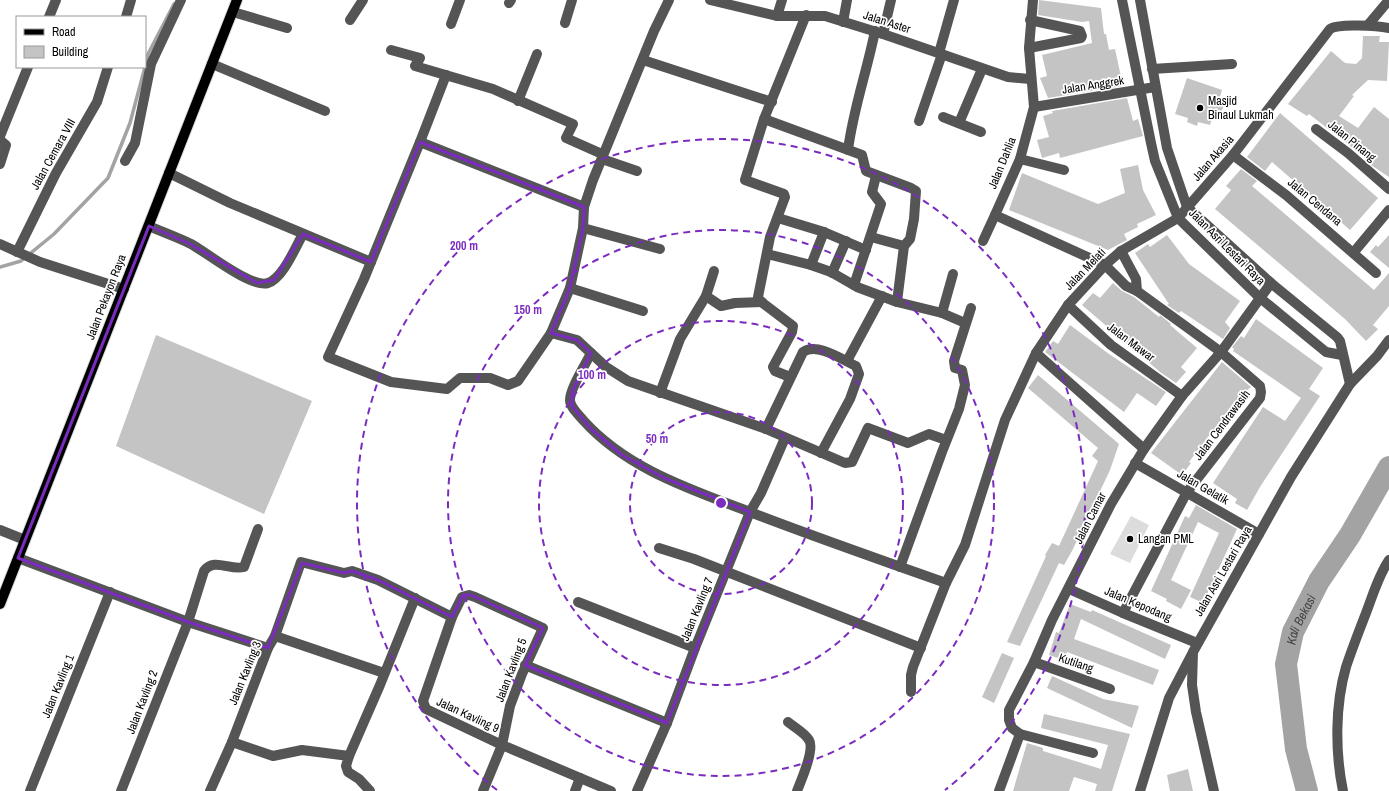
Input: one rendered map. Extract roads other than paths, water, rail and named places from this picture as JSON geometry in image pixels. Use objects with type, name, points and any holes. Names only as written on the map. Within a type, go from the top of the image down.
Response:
[{"type":"main road","name":"Jalan Pekayon Raya","points":[[0,604],[237,0]]},
{"type":"street","points":[[49,16],[56,0]]},
{"type":"street","points":[[126,16],[132,0]]},
{"type":"street","points":[[125,161],[135,142],[139,128],[151,64],[181,0]]},
{"type":"street","points":[[350,20],[363,0]]},
{"type":"street","points":[[451,24],[460,0]]},
{"type":"street","points":[[565,23],[572,0]]},
{"type":"street","points":[[446,75],[371,262],[328,357],[391,382],[447,389],[460,378],[490,378],[508,385],[518,381],[551,332],[570,288],[583,228],[584,208],[593,180],[642,60],[669,0]]},
{"type":"street","name":"Jalan Aster","points":[[710,0],[777,16],[825,16],[879,32],[1008,77],[1030,79]]},
{"type":"street","points":[[777,16],[782,0]]},
{"type":"street","points":[[844,22],[847,0]]},
{"type":"street","points":[[848,150],[851,125],[869,59],[891,0]]},
{"type":"street","points":[[919,121],[940,54],[954,0]]},
{"type":"street","name":"Jalan Dahlia","points":[[983,241],[1020,159],[1034,107],[1030,79],[1029,48],[1030,20],[1033,0]]},
{"type":"street","name":"Jalan Asri Lestari Raya","points":[[1122,0],[1139,91],[1156,161],[1178,218],[1259,297],[1326,352],[1342,355]]},
{"type":"street","name":"Jalan Asri Lestari Raya","points":[[1140,0],[1167,148],[1187,207],[1270,283],[1337,336],[1340,341],[1342,355],[1349,372],[1350,384]]},
{"type":"street","points":[[1368,25],[1389,0]]},
{"type":"street","points":[[233,12],[287,28]]},
{"type":"street","points":[[790,377],[775,371],[774,367],[792,332],[793,326],[762,302],[758,297],[770,237],[785,199],[784,194],[745,180],[764,119],[806,15]]},
{"type":"street","points":[[1029,48],[1081,38],[1082,36],[1080,31],[1030,20]]},
{"type":"street","points":[[1368,25],[1389,28]]},
{"type":"street","name":"Jalan Akasia","points":[[1187,207],[1233,155],[1330,29],[1335,26],[1362,27],[1368,25]]},
{"type":"street","points":[[1127,31],[1144,27]]},
{"type":"street","points":[[391,50],[420,58],[415,66],[493,89],[573,124],[566,138],[602,157],[637,171]]},
{"type":"street","points":[[518,101],[537,54]]},
{"type":"street","points":[[642,60],[772,102]]},
{"type":"street","points":[[212,64],[325,111]]},
{"type":"street","points":[[1152,69],[1232,64]]},
{"type":"street","points":[[0,136],[28,68]]},
{"type":"street","name":"Jalan Cemara VIII","points":[[19,253],[56,173],[97,102],[108,68]]},
{"type":"street","points":[[959,123],[982,69]]},
{"type":"street","name":"Jalan Anggrek","points":[[1034,107],[1139,91],[1155,87]]},
{"type":"street","points":[[943,117],[981,132]]},
{"type":"street","points":[[764,119],[862,155],[866,172],[916,191],[914,219],[910,239],[904,246],[897,302]]},
{"type":"street","name":"Jalan Pinang","points":[[1316,129],[1348,153],[1389,189]]},
{"type":"street","points":[[0,140],[6,145],[0,164]]},
{"type":"street","points":[[420,142],[584,208]]},
{"type":"street","name":"Jalan Cendana","points":[[1233,155],[1286,195],[1354,252],[1376,273]]},
{"type":"street","points":[[1020,159],[1064,170]]},
{"type":"street","points":[[169,173],[230,203],[371,262]]},
{"type":"street","points":[[854,286],[881,204],[872,192],[876,176]]},
{"type":"street","name":"Jalan Melati","points":[[911,692],[911,675],[946,583],[965,545],[1005,420],[1036,353],[1068,305],[1105,265],[1121,252],[1178,218],[1187,207]]},
{"type":"street","points":[[1354,252],[1389,210]]},
{"type":"street","points":[[995,214],[1105,265]]},
{"type":"street","points":[[778,218],[824,232],[866,250]]},
{"type":"street","points":[[148,226],[190,244],[256,283],[263,284],[274,280],[284,269],[303,234]]},
{"type":"street","points":[[583,228],[660,249]]},
{"type":"street","points":[[811,265],[824,232]]},
{"type":"street","points":[[871,237],[904,246]]},
{"type":"street","points":[[832,273],[846,241]]},
{"type":"street","points":[[0,244],[40,262],[124,289]]},
{"type":"street","points":[[1121,252],[1136,279],[1137,291]]},
{"type":"street","points":[[767,254],[811,265],[832,273],[854,286],[897,302],[942,313],[965,324]]},
{"type":"street","name":"Jalan Cendrawasih","points":[[1105,265],[1126,286],[1137,291],[1221,352],[1260,386],[1260,398],[1188,492],[1123,613]]},
{"type":"street","points":[[660,393],[680,339],[706,296],[714,271]]},
{"type":"street","points":[[942,313],[953,274]]},
{"type":"street","name":"Jalan Camar","points":[[1020,734],[1012,728],[1009,720],[1009,710],[1034,662],[1052,620],[1111,504],[1144,449],[1182,396],[1221,352],[1270,283]]},
{"type":"street","points":[[570,288],[643,311]]},
{"type":"street","points":[[706,296],[721,306],[736,303],[762,302]]},
{"type":"street","points":[[846,362],[882,296]]},
{"type":"street","name":"Jalan Mawar","points":[[1068,305],[1111,345],[1182,396]]},
{"type":"street","points":[[900,567],[946,440],[959,409],[965,385],[962,370],[954,368],[954,361],[971,308]]},
{"type":"street","points":[[551,332],[577,340],[606,368],[628,381],[766,429],[845,463],[852,462],[868,428],[908,444],[929,434],[946,440]]},
{"type":"street","name":"Jalan Asri Lestari Raya","points":[[1214,791],[1196,712],[1192,685],[1195,648],[1292,477],[1350,384],[1377,356],[1389,340]]},
{"type":"street","points":[[766,429],[790,377],[804,352],[809,348],[814,348],[856,366],[859,374],[850,399],[821,453]]},
{"type":"street","points":[[591,353],[572,392],[570,400],[576,412],[591,429],[622,455],[664,478],[800,532],[946,583]]},
{"type":"street","points":[[1036,353],[1144,449]]},
{"type":"street","name":"Jalan Kavling 7","points":[[637,791],[667,723],[695,648],[750,512],[761,493],[785,438]]},
{"type":"street","name":"Jalan Gelatik","points":[[1135,463],[1259,534]]},
{"type":"street","name":"Jalan Kavling 2","points":[[121,791],[188,622],[204,571],[207,566],[212,564],[244,567],[258,529]]},
{"type":"street","points":[[0,530],[25,540]]},
{"type":"street","points":[[659,548],[726,572],[921,648]]},
{"type":"street","points":[[18,558],[188,622],[268,648]]},
{"type":"street","points":[[1343,791],[1338,740],[1340,696],[1346,668],[1356,638],[1382,570],[1389,560]]},
{"type":"street","name":"Jalan Kavling 3","points":[[210,791],[232,742],[268,648],[275,636],[301,562],[344,572],[352,571],[378,580],[415,598]]},
{"type":"street","name":"Jalan Kepodang","points":[[1069,589],[1195,648]]},
{"type":"street","name":"Jalan Kavling 1","points":[[30,791],[110,592]]},
{"type":"street","name":"Jalan Kavling 9","points":[[543,628],[475,597],[469,595],[462,597],[452,617],[423,701],[424,707],[428,712],[611,791]]},
{"type":"street","points":[[370,791],[359,779],[348,772],[346,766],[415,598],[452,617]]},
{"type":"street","points":[[578,602],[695,648]]},
{"type":"street","name":"Jalan Kavling 5","points":[[483,791],[502,745],[510,706],[526,665],[543,628]]},
{"type":"street","points":[[275,636],[384,673]]},
{"type":"street","points":[[1140,791],[1167,704],[1179,677],[1195,648]]},
{"type":"street","name":"Kutilang","points":[[1034,662],[1110,688]]},
{"type":"street","points":[[526,665],[667,723]]},
{"type":"street","points":[[788,722],[809,739],[811,743],[811,751],[797,791]]},
{"type":"street","points":[[999,791],[1020,734],[1093,753]]},
{"type":"street","points":[[232,742],[273,756],[302,750],[349,756]]},
{"type":"street","points":[[575,791],[580,778]]},
{"type":"waterway","points":[[146,63],[148,54],[174,4]]},
{"type":"waterway","points":[[0,267],[21,261],[54,234],[108,178],[130,123],[145,68]]},
{"type":"waterway","name":"Kali Bekasi","points":[[1307,791],[1296,749],[1286,664],[1293,632],[1319,581],[1350,535],[1389,467]]},
{"type":"place","name":"Masjid Binaul Lukmah","points":[[1200,108]]},
{"type":"place","name":"Langan PML","points":[[1130,539]]}]
